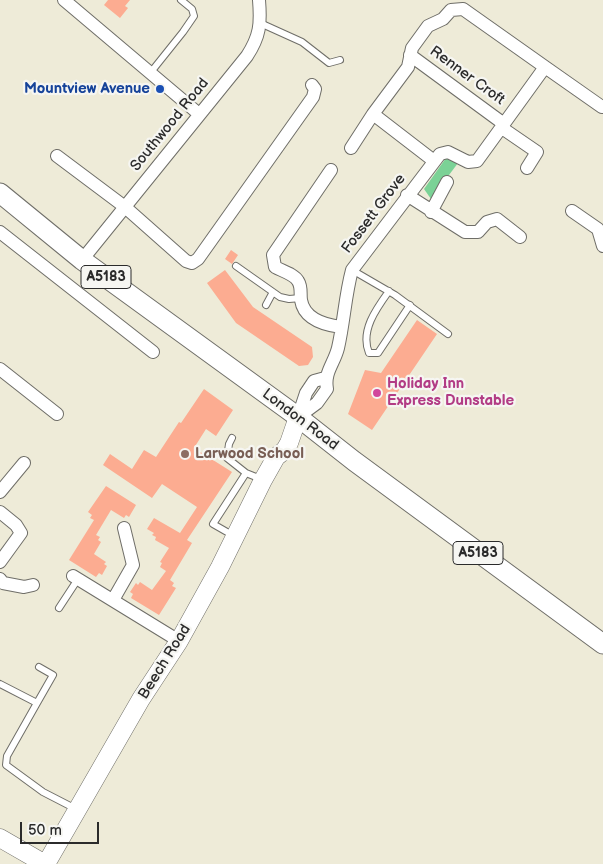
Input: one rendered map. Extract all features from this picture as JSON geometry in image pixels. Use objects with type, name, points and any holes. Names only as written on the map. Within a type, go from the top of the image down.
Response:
[{"type":"main road","name":"London Road","points":[[0,193],[82,260],[298,417],[354,461],[603,644]]},
{"type":"street","points":[[64,0],[199,114]]},
{"type":"street","name":"Southwood Road","points":[[82,260],[247,56],[258,36],[260,23],[259,0]]},
{"type":"street","points":[[351,148],[373,114],[408,67],[412,48],[428,26],[444,19],[452,10],[463,9],[602,107]]},
{"type":"street","name":"Renner Croft","points":[[410,55],[503,126]]},
{"type":"street","points":[[373,114],[434,161],[440,154],[448,152],[468,162],[477,161],[545,67]]},
{"type":"street","points":[[57,156],[125,207],[186,261],[192,263],[198,259],[313,97],[316,89],[312,85]]},
{"type":"street","points":[[503,126],[537,152],[527,168]]},
{"type":"street","name":"Fossett Grove","points":[[298,417],[317,403],[327,389],[325,378],[335,360],[352,270],[434,161]]},
{"type":"street","points":[[331,170],[272,255],[275,267],[296,278],[299,282],[301,298],[307,312],[316,320],[340,327]]},
{"type":"street","points":[[431,212],[448,182]]},
{"type":"street","points":[[407,196],[465,232],[478,232],[487,222],[497,219],[520,237]]},
{"type":"street","points":[[572,211],[600,226],[603,246]]},
{"type":"street","points":[[0,232],[153,352]]},
{"type":"street","points":[[0,369],[57,414]]},
{"type":"street","name":"Beech Road","points":[[46,864],[141,699],[179,641],[235,537],[263,480],[276,457],[285,450],[289,443],[298,417]]},
{"type":"street","points":[[0,492],[24,463]]},
{"type":"street","points":[[0,512],[16,525],[21,533],[0,562]]},
{"type":"street","points":[[113,600],[133,565],[124,528]]},
{"type":"street","points":[[76,578],[179,641]]},
{"type":"street","points":[[0,579],[3,583],[24,587],[33,585]]},
{"type":"street","points":[[0,838],[46,864]]},
{"type":"lane","points":[[151,72],[194,16],[192,9],[181,0]]},
{"type":"lane","points":[[260,23],[302,42],[329,63],[340,60]]},
{"type":"lane","points":[[236,266],[284,298],[301,298]]},
{"type":"lane","points":[[352,270],[389,291],[448,334]]},
{"type":"lane","points":[[389,291],[371,317],[366,346],[368,353],[378,353],[410,305]]},
{"type":"lane","points":[[266,305],[273,292]]},
{"type":"lane","points":[[232,438],[227,458],[246,473],[263,480]]},
{"type":"lane","points":[[235,537],[212,524],[246,473]]},
{"type":"lane","points":[[60,608],[76,578]]},
{"type":"lane","points":[[39,667],[53,675],[7,756],[6,765],[43,792],[76,809]]},
{"type":"lane","points":[[0,684],[37,703]]},
{"type":"green space","points":[[446,158],[458,163],[431,199],[424,189]]},
{"type":"building","points":[[108,0],[130,0],[125,6],[128,8],[120,18],[104,5]]},
{"type":"building","points":[[231,250],[238,255],[232,264],[225,259]]},
{"type":"building","points":[[225,270],[253,307],[312,347],[313,357],[308,365],[299,366],[236,323],[207,283]]},
{"type":"building","name":"Holiday Inn Express Dunstable","points":[[417,320],[437,334],[372,430],[348,414],[365,370],[381,373]]},
{"type":"building","points":[[204,389],[233,410],[216,436],[206,429],[194,448],[232,472],[187,540],[192,543],[170,580],[174,583],[172,586],[176,588],[159,615],[131,598],[133,594],[130,592],[136,583],[138,585],[140,582],[152,590],[166,571],[160,567],[162,563],[160,562],[169,548],[155,540],[156,537],[152,535],[154,533],[147,529],[154,518],[180,533],[197,507],[162,484],[152,498],[103,465],[110,454],[132,469],[144,450],[156,457]]},
{"type":"building","points":[[106,486],[136,505],[129,517],[126,515],[124,518],[111,510],[96,535],[100,537],[98,540],[101,542],[94,554],[106,562],[104,564],[107,566],[102,575],[99,573],[96,577],[69,560],[94,520],[90,518],[92,515],[88,512]]},
{"type":"place","name":"Mountview Avenue","points":[[160,89]]},
{"type":"place","name":"Holiday Inn Express Dunstable","points":[[377,393]]},
{"type":"place","name":"Larwood School","points":[[185,454]]}]
